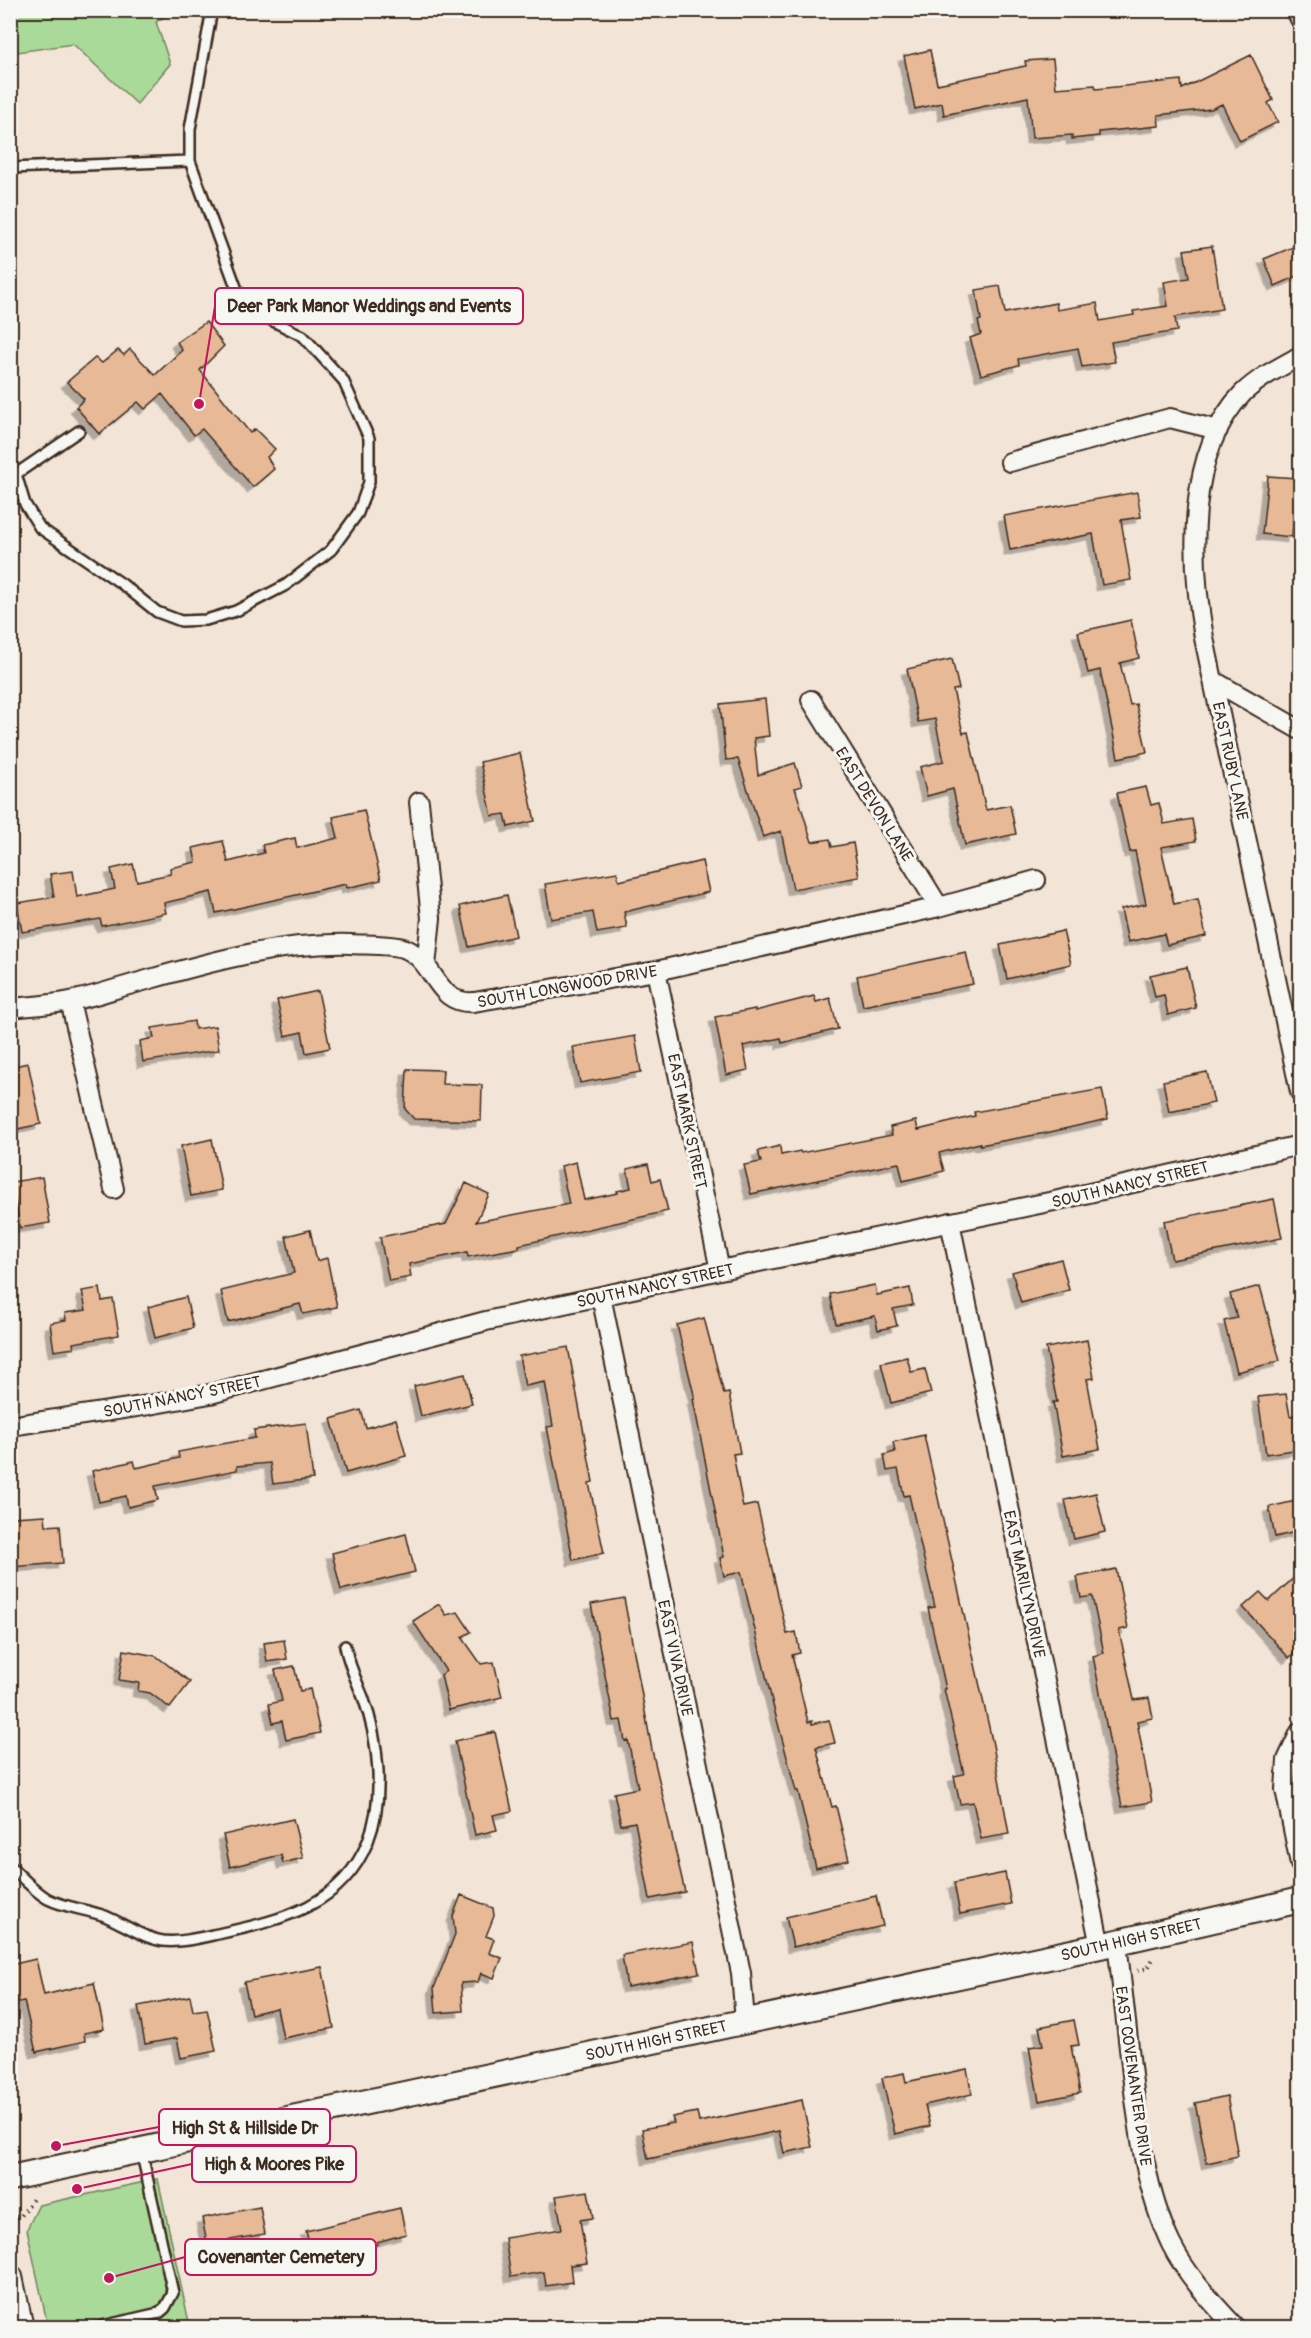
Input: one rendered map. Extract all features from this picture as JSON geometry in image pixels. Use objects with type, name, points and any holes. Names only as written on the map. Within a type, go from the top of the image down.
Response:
[{"type":"street","points":[[1296,10],[1300,19]]},
{"type":"street","name":"EAST RUBY LANE","points":[[1300,356],[1260,378],[1242,394],[1218,430],[1203,472],[1196,536],[1197,594],[1300,1092]]},
{"type":"street","points":[[1010,462],[1170,418],[1218,430]]},
{"type":"street","points":[[1214,681],[1300,730]]},
{"type":"street","name":"EAST DEVON LANE","points":[[811,700],[939,907]]},
{"type":"street","points":[[419,802],[431,918],[426,966]]},
{"type":"street","name":"SOUTH LONGWOOD DRIVE","points":[[10,1008],[70,1001],[232,956],[304,945],[351,944],[404,948],[426,966],[448,997],[464,1003],[656,971],[939,907],[1036,880]]},
{"type":"street","name":"EAST MARK STREET","points":[[656,971],[720,1270]]},
{"type":"street","points":[[70,1001],[114,1190]]},
{"type":"street","name":"SOUTH NANCY STREET","points":[[10,1426],[210,1394],[429,1335],[720,1270],[1054,1201],[1300,1144]]},
{"type":"street","name":"EAST MARILYN DRIVE","points":[[950,1222],[1108,1944]]},
{"type":"street","name":"EAST VIVA DRIVE","points":[[601,1296],[741,1973],[745,2021]]},
{"type":"street","points":[[1300,1732],[1287,1760],[1286,1789],[1300,1864]]},
{"type":"street","name":"SOUTH HIGH STREET","points":[[10,2178],[1108,1944],[1300,1900]]},
{"type":"street","name":"EAST COVENANTER DRIVE","points":[[1108,1944],[1139,2132],[1161,2220],[1188,2272],[1236,2328]]},
{"type":"street","points":[[10,2277],[21,2328]]},
{"type":"lane","points":[[79,431],[16,474],[25,504],[40,528],[64,546],[122,584],[157,612],[181,621],[206,620],[236,611],[286,585],[331,550],[358,513],[369,482],[369,438],[343,380],[303,336],[243,306],[190,161],[190,129],[212,10]]},
{"type":"lane","points":[[10,168],[190,161]]},
{"type":"lane","points":[[10,1866],[46,1898],[103,1916],[151,1938],[166,1941],[240,1929],[285,1918],[308,1908],[327,1895],[358,1859],[368,1840],[375,1818],[378,1788],[375,1744],[366,1706],[348,1663],[345,1646]]},
{"type":"lane","points":[[94,2328],[159,2313],[165,2308],[173,2293],[141,2150]]},
{"type":"green space","points":[[11,10],[173,11],[156,22],[170,64],[137,104],[73,44],[11,53]]},
{"type":"green space","points":[[158,2179],[190,2327],[48,2327],[27,2229],[39,2205]]},
{"type":"building","points":[[930,50],[937,84],[1026,66],[1025,61],[1053,59],[1056,88],[1095,85],[1096,89],[1181,80],[1182,89],[1251,55],[1273,100],[1268,103],[1278,122],[1240,141],[1222,104],[1211,109],[1158,115],[1159,126],[1099,132],[1099,136],[1072,139],[1072,135],[1032,138],[1028,97],[944,115],[942,103],[915,109],[904,56]]},
{"type":"building","points":[[1300,244],[1300,275],[1275,286],[1264,259]]},
{"type":"building","points":[[1212,246],[1222,309],[1175,317],[1177,331],[1111,342],[1115,362],[1082,367],[1078,348],[1018,359],[1019,365],[981,375],[970,338],[981,334],[976,290],[1000,286],[1005,313],[1056,303],[1057,310],[1097,303],[1100,321],[1134,315],[1133,311],[1168,306],[1164,282],[1189,278],[1184,250]]},
{"type":"building","points":[[206,322],[224,346],[200,370],[250,433],[255,429],[275,449],[267,457],[274,469],[253,487],[202,429],[194,435],[162,394],[145,409],[138,402],[99,434],[76,407],[84,399],[67,382],[95,358],[102,363],[118,350],[124,355],[130,349],[155,375],[182,350],[177,342]]},
{"type":"building","points":[[1268,476],[1297,478],[1292,537],[1262,534]]},
{"type":"building","points":[[1137,492],[1141,517],[1121,520],[1131,580],[1102,585],[1093,534],[1010,550],[1004,516]]},
{"type":"building","points":[[1131,620],[1139,658],[1120,663],[1130,705],[1136,704],[1147,752],[1118,758],[1100,670],[1088,673],[1078,632]]},
{"type":"building","points":[[952,659],[959,689],[953,690],[963,733],[968,732],[986,810],[1010,805],[1016,834],[965,845],[953,789],[927,796],[920,767],[944,761],[935,719],[918,722],[907,669]]},
{"type":"building","points":[[765,699],[769,736],[754,738],[758,775],[795,763],[802,786],[795,788],[812,842],[830,839],[832,847],[853,843],[859,877],[793,889],[781,831],[763,837],[738,759],[726,760],[720,704]]},
{"type":"building","points":[[520,753],[535,821],[508,827],[505,814],[492,816],[480,762]]},
{"type":"building","points":[[1146,787],[1151,805],[1159,803],[1164,824],[1192,819],[1196,841],[1161,847],[1174,904],[1198,899],[1206,936],[1167,945],[1164,934],[1128,942],[1121,909],[1146,904],[1135,851],[1130,852],[1117,793]]},
{"type":"building","points":[[364,810],[381,880],[347,888],[346,884],[216,913],[211,892],[164,903],[166,913],[102,926],[100,919],[22,932],[17,903],[54,897],[50,874],[73,871],[77,897],[115,889],[111,869],[133,864],[137,881],[171,874],[170,868],[196,862],[193,848],[223,841],[228,862],[264,853],[262,845],[295,838],[297,848],[338,838],[333,817]]},
{"type":"building","points":[[702,861],[709,892],[624,912],[627,928],[597,933],[593,912],[551,919],[545,884],[617,872],[619,881]]},
{"type":"building","points":[[507,895],[516,936],[469,947],[460,906]]},
{"type":"building","points":[[1063,931],[1071,964],[1007,979],[1000,945]]},
{"type":"building","points":[[966,952],[973,984],[863,1006],[857,976]]},
{"type":"building","points":[[1187,967],[1196,1008],[1168,1015],[1164,995],[1155,997],[1150,975]]},
{"type":"building","points":[[318,991],[330,1048],[306,1053],[302,1032],[285,1036],[277,1000]]},
{"type":"building","points":[[814,996],[816,1002],[830,998],[838,1029],[782,1043],[781,1038],[743,1046],[748,1070],[726,1075],[715,1017],[755,1009],[755,1011]]},
{"type":"building","points":[[194,1021],[195,1029],[215,1026],[219,1050],[143,1062],[140,1041],[154,1038],[152,1028]]},
{"type":"building","points":[[635,1036],[641,1072],[580,1083],[573,1047]]},
{"type":"building","points":[[28,1063],[41,1124],[13,1130],[10,1120],[10,1067]]},
{"type":"building","points":[[407,1069],[443,1070],[442,1084],[482,1085],[481,1121],[414,1119],[405,1109]]},
{"type":"building","points":[[1207,1072],[1214,1103],[1169,1112],[1163,1081]]},
{"type":"building","points":[[1102,1089],[1108,1119],[939,1153],[944,1171],[903,1181],[899,1163],[751,1194],[744,1165],[761,1162],[758,1151],[780,1146],[781,1155],[800,1151],[801,1153],[892,1135],[890,1127],[916,1121],[918,1130],[975,1116],[974,1112]]},
{"type":"building","points":[[212,1139],[222,1190],[191,1196],[181,1146]]},
{"type":"building","points":[[576,1162],[584,1200],[631,1188],[627,1169],[648,1164],[652,1181],[660,1179],[668,1211],[519,1245],[519,1248],[468,1257],[467,1252],[409,1264],[411,1277],[389,1281],[380,1237],[446,1224],[466,1183],[489,1194],[476,1222],[569,1204],[561,1166]]},
{"type":"building","points":[[42,1177],[50,1223],[20,1228],[12,1182]]},
{"type":"building","points":[[1274,1199],[1282,1238],[1172,1260],[1164,1221]]},
{"type":"building","points":[[310,1230],[317,1261],[327,1258],[337,1307],[303,1314],[300,1304],[228,1322],[221,1291],[294,1273],[286,1236]]},
{"type":"building","points":[[1061,1259],[1069,1290],[1021,1303],[1012,1272]]},
{"type":"building","points":[[875,1285],[877,1295],[910,1288],[913,1305],[893,1309],[897,1326],[878,1330],[875,1316],[836,1324],[830,1294]]},
{"type":"building","points":[[1260,1286],[1280,1361],[1237,1372],[1224,1321],[1237,1318],[1230,1294]]},
{"type":"building","points":[[100,1288],[102,1301],[113,1299],[119,1335],[73,1343],[74,1348],[54,1351],[50,1323],[66,1320],[65,1313],[86,1310],[82,1291]]},
{"type":"building","points":[[186,1297],[193,1328],[155,1338],[148,1307]]},
{"type":"building","points":[[704,1318],[724,1394],[729,1393],[740,1453],[733,1454],[743,1507],[757,1504],[787,1634],[796,1632],[800,1653],[792,1655],[808,1722],[812,1721],[812,1724],[829,1720],[835,1743],[816,1747],[832,1807],[836,1806],[849,1860],[816,1868],[741,1572],[724,1576],[720,1558],[724,1557],[693,1399],[695,1399],[677,1325]]},
{"type":"building","points":[[1087,1340],[1094,1378],[1087,1379],[1100,1449],[1063,1456],[1053,1402],[1057,1402],[1046,1348]]},
{"type":"building","points":[[568,1347],[593,1482],[589,1483],[604,1553],[573,1560],[547,1427],[553,1426],[545,1382],[525,1386],[519,1356]]},
{"type":"building","points":[[907,1357],[911,1372],[925,1369],[931,1393],[891,1403],[881,1363]]},
{"type":"building","points":[[465,1374],[472,1404],[421,1416],[414,1386]]},
{"type":"building","points":[[1286,1394],[1290,1416],[1300,1414],[1300,1449],[1266,1454],[1258,1397]]},
{"type":"building","points":[[361,1410],[366,1428],[396,1419],[406,1456],[346,1473],[331,1419]]},
{"type":"building","points":[[306,1423],[313,1479],[273,1484],[270,1463],[237,1466],[237,1470],[155,1486],[158,1500],[128,1507],[126,1496],[99,1502],[92,1471],[134,1461],[136,1468],[179,1458],[178,1452],[255,1438],[254,1430]]},
{"type":"building","points":[[924,1435],[993,1745],[1009,1834],[981,1839],[973,1802],[960,1804],[954,1776],[964,1774],[928,1608],[935,1607],[909,1495],[904,1496],[898,1469],[887,1471],[884,1455],[895,1452],[893,1442]]},
{"type":"building","points":[[1096,1493],[1105,1532],[1074,1539],[1065,1500]]},
{"type":"building","points":[[1300,1500],[1300,1531],[1275,1537],[1269,1507]]},
{"type":"building","points":[[45,1515],[46,1526],[60,1525],[63,1563],[10,1567],[10,1541],[15,1541],[13,1517]]},
{"type":"building","points":[[406,1534],[415,1572],[341,1590],[332,1553]]},
{"type":"building","points":[[1116,1569],[1128,1628],[1119,1630],[1134,1700],[1149,1698],[1153,1718],[1137,1721],[1152,1802],[1122,1807],[1093,1656],[1104,1653],[1092,1596],[1081,1598],[1077,1577]]},
{"type":"building","points":[[1300,1572],[1300,1647],[1289,1658],[1243,1607],[1260,1592],[1269,1601]]},
{"type":"building","points":[[624,1598],[652,1750],[685,1892],[650,1899],[635,1822],[621,1825],[614,1793],[638,1788],[628,1740],[625,1741],[621,1720],[614,1721],[591,1604]]},
{"type":"building","points":[[439,1604],[446,1615],[458,1612],[471,1632],[462,1637],[481,1664],[494,1662],[502,1697],[449,1710],[441,1675],[446,1671],[413,1621]]},
{"type":"building","points":[[284,1640],[287,1659],[267,1662],[264,1643]]},
{"type":"building","points":[[124,1650],[156,1656],[190,1682],[170,1708],[150,1693],[138,1691],[139,1683],[119,1680]]},
{"type":"building","points":[[294,1666],[300,1691],[310,1689],[320,1733],[286,1740],[282,1721],[273,1723],[269,1704],[282,1701],[275,1670]]},
{"type":"building","points":[[495,1732],[512,1811],[493,1815],[497,1830],[475,1835],[455,1741]]},
{"type":"building","points":[[293,1819],[303,1858],[283,1863],[281,1855],[230,1867],[223,1835]]},
{"type":"building","points":[[1005,1873],[1011,1904],[960,1914],[954,1883]]},
{"type":"building","points":[[461,1895],[493,1908],[494,1916],[486,1936],[494,1939],[489,1953],[502,1958],[494,1978],[481,1973],[478,1982],[461,1983],[463,2011],[436,2013],[434,1988],[455,1934],[453,1916]]},
{"type":"building","points":[[876,1896],[883,1926],[793,1947],[786,1917]]},
{"type":"building","points":[[693,1942],[699,1973],[627,1987],[622,1955]]},
{"type":"building","points":[[36,1959],[44,1995],[94,1983],[104,2029],[84,2033],[85,2041],[36,2052],[24,2001],[15,2003],[10,1983],[10,1965]]},
{"type":"building","points":[[322,1967],[334,2028],[283,2038],[277,2008],[251,2014],[244,1982]]},
{"type":"building","points":[[190,1996],[193,2011],[207,2009],[216,2051],[181,2058],[177,2038],[145,2044],[138,2006]]},
{"type":"building","points":[[1074,2020],[1079,2045],[1071,2046],[1080,2093],[1039,2101],[1029,2047],[1043,2045],[1039,2027]]},
{"type":"building","points":[[967,2069],[972,2094],[925,2105],[930,2126],[895,2134],[882,2078],[904,2073],[906,2082]]},
{"type":"building","points":[[1227,2096],[1238,2156],[1207,2163],[1195,2103]]},
{"type":"building","points":[[802,2100],[812,2147],[784,2153],[779,2131],[648,2159],[642,2129],[674,2123],[672,2117],[697,2112],[699,2122]]},
{"type":"building","points":[[588,2191],[593,2218],[580,2220],[587,2263],[570,2265],[572,2282],[546,2286],[544,2272],[511,2277],[505,2238],[562,2229],[556,2196]]},
{"type":"building","points":[[260,2207],[265,2234],[207,2244],[202,2218]]},
{"type":"building","points":[[400,2208],[406,2234],[377,2242],[378,2244],[313,2260],[306,2231]]},
{"type":"place","name":"Deer Park Manor Weddings and Events","points":[[199,404]]},
{"type":"place","name":"High St & Hillside Dr","points":[[56,2146]]},
{"type":"place","name":"High & Moores Pike","points":[[77,2189]]},
{"type":"place","name":"Covenanter Cemetery","points":[[109,2278]]}]
